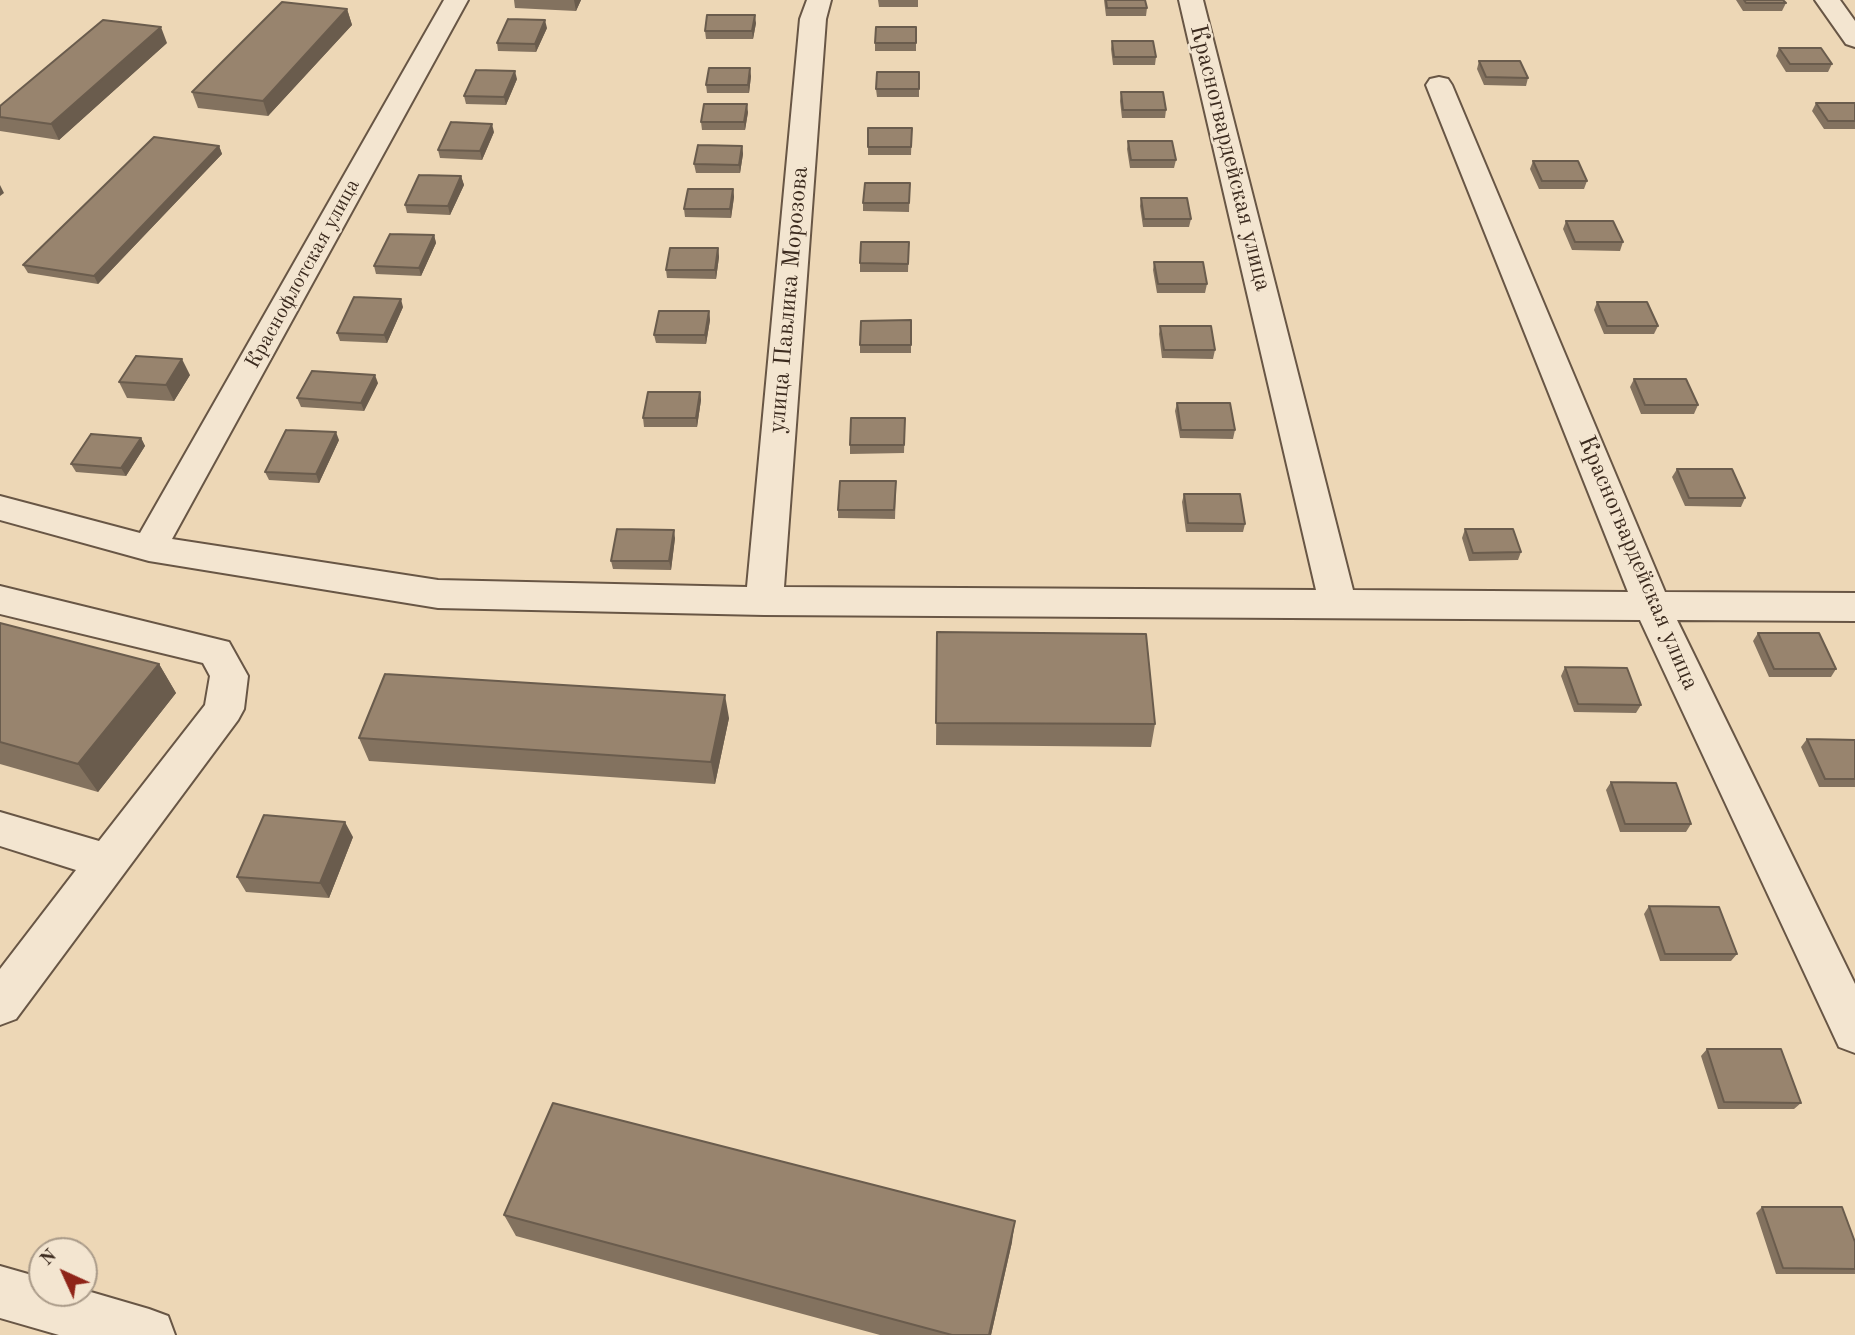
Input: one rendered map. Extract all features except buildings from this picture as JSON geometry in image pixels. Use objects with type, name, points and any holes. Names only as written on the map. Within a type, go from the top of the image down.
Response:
[{"type":"street","name":"Краснофлотская улица","points":[[149,548],[456,0]]},
{"type":"street","name":"улица Павлика Морозова","points":[[764,601],[813,19],[819,0]]},
{"type":"street","name":"Красногвардейская улица","points":[[1191,0],[1338,603]]},
{"type":"street","points":[[1827,0],[1855,38]]},
{"type":"street","name":"Красногвардейская улица","points":[[1439,85],[1652,606],[1855,1032]]},
{"type":"street","points":[[0,508],[149,548],[438,594],[764,601],[1855,607]]},
{"type":"street","points":[[0,600],[216,652],[229,676],[224,709],[0,1004]]},
{"type":"street","points":[[0,829],[108,862]]},
{"type":"street","points":[[0,1292],[149,1335]]}]
